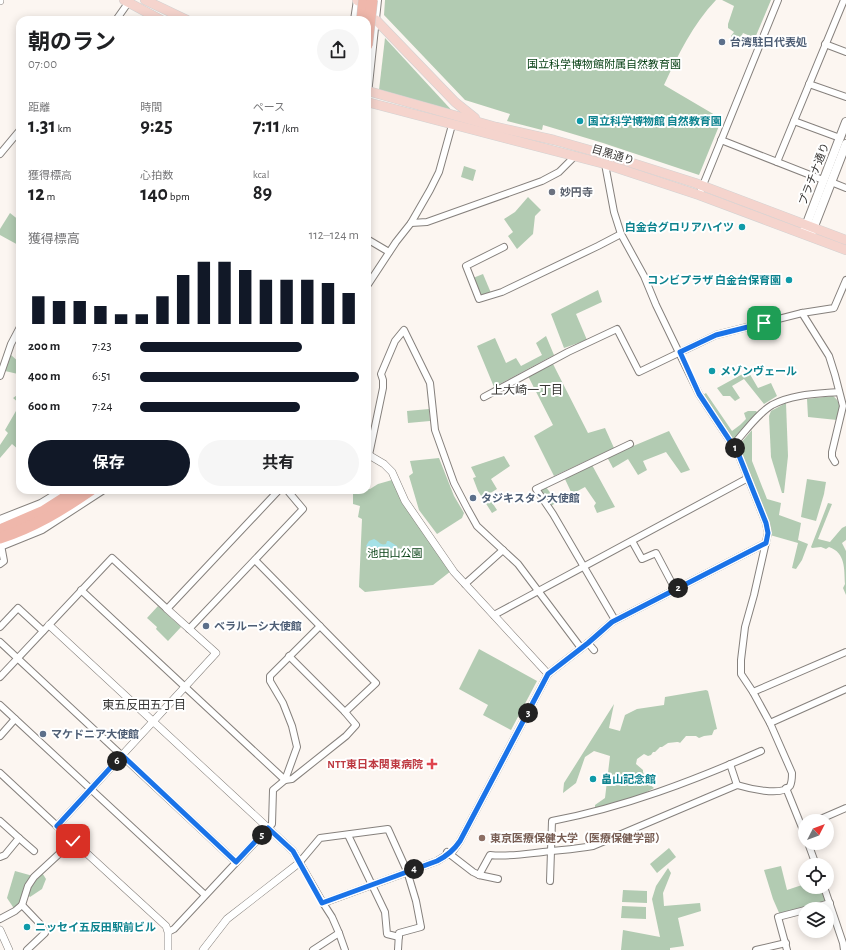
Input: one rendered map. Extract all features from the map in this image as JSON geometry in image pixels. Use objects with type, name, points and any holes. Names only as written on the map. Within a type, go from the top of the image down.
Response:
[{"type":"highway","points":[[359,0],[361,16]]},
{"type":"highway","points":[[370,16],[372,0]]},
{"type":"highway","points":[[0,530],[44,511],[71,494]]},
{"type":"highway","points":[[0,543],[48,518],[85,494]]},
{"type":"main road","points":[[145,0],[179,16]]},
{"type":"main road","points":[[356,16],[359,0]]},
{"type":"main road","points":[[371,61],[378,0]]},
{"type":"main road","points":[[126,1],[154,16]]},
{"type":"main road","name":"目黒通り","points":[[376,20],[455,102],[478,121],[496,127]]},
{"type":"main road","name":"目黒通り","points":[[371,94],[496,127],[554,140],[607,155],[702,185],[846,240]]},
{"type":"main road","name":"目黒通り","points":[[371,103],[605,164],[699,195],[846,250]]},
{"type":"main road","name":"プラチナ通り","points":[[807,235],[827,181],[846,122]]},
{"type":"main road","name":"プラチナ通り","points":[[827,181],[846,144]]},
{"type":"main road","points":[[0,520],[41,504],[57,494]]},
{"type":"main road","points":[[0,543],[42,529],[96,494]]},
{"type":"street","points":[[699,195],[778,0]]},
{"type":"street","points":[[777,162],[825,44],[845,0]]},
{"type":"street","points":[[118,16],[126,1]]},
{"type":"street","points":[[825,44],[846,52]]},
{"type":"street","points":[[809,84],[846,97]]},
{"type":"street","points":[[794,121],[840,138]]},
{"type":"street","points":[[371,280],[389,252],[411,223],[430,190],[438,172],[452,125]]},
{"type":"street","points":[[0,154],[16,135]]},
{"type":"street","points":[[721,140],[846,188]]},
{"type":"street","points":[[411,223],[427,222],[542,181],[559,172],[575,156]]},
{"type":"street","points":[[478,875],[490,855],[503,857],[572,850],[593,846],[737,785],[764,791],[777,791],[790,786],[792,773],[770,724],[753,692],[741,674],[745,627],[766,543],[768,533],[766,523],[733,445],[699,394],[656,305],[644,276],[621,234],[614,212],[605,164]]},
{"type":"street","points":[[504,247],[466,266],[479,299],[502,292],[621,234]]},
{"type":"street","points":[[371,241],[389,252]]},
{"type":"street","points":[[484,397],[568,352],[617,329],[639,372],[716,335],[802,314],[834,308],[846,280]]},
{"type":"street","points":[[802,314],[829,356],[839,392],[842,406],[832,452],[832,457],[835,462]]},
{"type":"street","points":[[371,441],[383,388],[381,374],[395,341],[404,330],[430,383],[435,430],[454,483],[477,526],[518,564],[581,648]]},
{"type":"street","points":[[0,376],[11,344],[16,335]]},
{"type":"street","points":[[733,445],[760,415],[772,405],[792,398],[839,392]]},
{"type":"street","points":[[615,620],[553,514],[536,489],[630,444]]},
{"type":"street","points":[[371,456],[384,464],[392,472],[410,510],[454,572],[548,674]]},
{"type":"street","points":[[494,615],[748,478]]},
{"type":"street","points":[[167,609],[275,494]]},
{"type":"street","points":[[189,629],[302,509],[290,494]]},
{"type":"street","points":[[632,541],[642,559],[656,552],[675,589]]},
{"type":"street","points":[[0,543],[4,561],[0,564]]},
{"type":"street","points":[[322,903],[437,861],[453,851],[460,841],[548,674],[615,620],[766,543]]},
{"type":"street","points":[[465,584],[503,550]]},
{"type":"street","points":[[0,677],[112,558],[216,653],[90,788],[57,826]]},
{"type":"street","points":[[255,560],[376,683],[345,712]]},
{"type":"street","points":[[81,590],[285,780]]},
{"type":"street","points":[[0,627],[18,608],[43,631]]},
{"type":"street","points":[[49,625],[293,851],[322,903],[332,917],[346,950]]},
{"type":"street","points":[[168,932],[174,929],[272,824],[273,790],[285,780],[297,747],[283,703],[270,681],[270,676],[320,626]]},
{"type":"street","points":[[0,642],[236,862]]},
{"type":"street","points":[[588,643],[594,650]]},
{"type":"street","points":[[753,692],[846,652]]},
{"type":"street","points":[[285,780],[292,779],[346,736],[356,725],[289,656]]},
{"type":"street","points":[[770,724],[846,689]]},
{"type":"street","points":[[0,705],[205,895]]},
{"type":"street","points":[[0,736],[15,719]]},
{"type":"street","points":[[550,881],[552,822],[638,800],[761,751]]},
{"type":"street","points":[[730,764],[737,785]]},
{"type":"street","points":[[0,773],[166,926],[168,932],[168,950]]},
{"type":"street","points":[[786,788],[798,815]]},
{"type":"street","points":[[832,814],[846,808]]},
{"type":"street","points":[[0,821],[34,851]]},
{"type":"street","points":[[203,950],[227,919],[299,863],[320,838],[388,829],[407,871],[416,901],[421,927],[400,933],[398,950]]},
{"type":"street","points":[[348,835],[385,912],[387,934],[399,937]]},
{"type":"street","points":[[0,857],[5,855],[19,838]]},
{"type":"street","points":[[0,919],[15,911],[22,905],[28,886],[34,877],[73,841]]},
{"type":"street","points":[[448,853],[478,875],[498,879]]},
{"type":"street","points":[[22,905],[42,926],[45,933],[27,950]]},
{"type":"street","points":[[788,950],[778,917],[798,912]]},
{"type":"street","points":[[834,915],[843,942],[844,950]]},
{"type":"street","points":[[0,930],[9,950]]},
{"type":"street","points":[[313,950],[339,933]]},
{"type":"street","points":[[756,950],[786,943]]},
{"type":"green space","name":"国立科学博物館附属自然教育園","points":[[385,0],[716,0],[693,30],[664,85],[715,115],[714,120],[711,121],[719,126],[699,175],[543,125],[542,130],[507,121],[510,114],[465,100],[384,15]]},
{"type":"green space","points":[[722,0],[771,0],[755,38],[743,33],[742,35],[745,38],[744,41],[739,43],[734,40],[731,36],[734,32],[728,28],[728,24],[734,6]]},
{"type":"green space","points":[[385,38],[456,115],[379,90]]},
{"type":"green space","points":[[464,166],[476,170],[473,181],[461,177]]},
{"type":"green space","points":[[528,197],[541,210],[535,216],[533,234],[517,249],[508,236],[513,232],[504,219],[515,212]]},
{"type":"green space","points":[[10,213],[16,218],[16,244],[0,235],[0,229]]},
{"type":"green space","points":[[483,274],[491,293],[480,296],[473,278]]},
{"type":"green space","points":[[598,290],[602,302],[576,314],[587,340],[564,348],[551,314]]},
{"type":"green space","points":[[546,336],[554,355],[494,387],[477,346],[495,338],[506,363],[516,358],[521,366],[542,355],[536,343]]},
{"type":"green space","points":[[11,355],[16,359],[16,374],[5,371]]},
{"type":"green space","points":[[553,364],[588,433],[605,428],[614,448],[554,476],[534,436],[553,425],[528,376]]},
{"type":"green space","points":[[748,371],[758,388],[771,383],[777,396],[764,404],[744,379],[732,386],[740,398],[735,401],[730,396],[723,396],[717,388]]},
{"type":"green space","points":[[706,393],[732,431],[746,419],[744,413],[748,411],[756,411],[759,414],[735,442],[703,395]]},
{"type":"green space","points":[[833,396],[839,404],[837,420],[808,417],[807,399]]},
{"type":"green space","points":[[786,403],[788,456],[784,493],[782,493],[771,457],[769,416],[771,411]]},
{"type":"green space","points":[[429,409],[430,421],[408,423],[407,411]]},
{"type":"green space","points":[[16,411],[16,448],[12,444],[0,458],[0,445],[8,433],[5,430]]},
{"type":"green space","points":[[752,430],[752,461],[767,499],[781,503],[779,515],[801,523],[798,540],[808,544],[802,560],[796,569],[792,568],[798,543],[770,535],[766,517],[754,482],[742,456],[740,444]]},
{"type":"green space","points":[[669,431],[690,470],[681,473],[666,452],[643,461],[647,470],[638,475],[628,459],[613,468],[607,457]]},
{"type":"green space","points":[[504,456],[510,466],[491,479],[497,489],[487,495],[497,510],[492,513],[478,491],[473,478],[476,477],[471,467]]},
{"type":"green space","points":[[439,458],[454,496],[464,513],[462,518],[437,534],[419,510],[409,476],[413,473],[410,461]]},
{"type":"green space","points":[[592,465],[615,507],[597,513],[594,506],[596,503],[585,487],[572,494],[564,477]]},
{"type":"green space","points":[[807,479],[826,482],[816,521],[801,517]]},
{"type":"green space","name":"池田山公園","points":[[392,480],[451,571],[433,585],[365,592],[359,587],[362,519],[358,517],[360,506],[353,504],[353,494],[371,494],[371,488],[378,484]]},
{"type":"green space","points":[[546,487],[557,502],[551,506],[539,490]]},
{"type":"green space","points":[[828,503],[832,504],[818,539],[830,542],[842,528],[846,526],[846,540],[842,543],[846,551],[846,595],[843,588],[845,584],[844,567],[839,553],[829,547],[826,549],[821,547],[811,547]]},
{"type":"green space","points":[[158,606],[181,627],[168,641],[156,629],[157,627],[147,618]]},
{"type":"green space","points":[[479,649],[537,681],[511,730],[483,715],[488,705],[459,689]]},
{"type":"green space","points":[[706,690],[708,691],[717,729],[714,730],[712,735],[699,738],[696,736],[686,736],[680,743],[668,743],[660,747],[651,755],[648,756],[644,754],[637,759],[636,764],[643,770],[645,777],[650,783],[649,784],[654,788],[639,796],[595,809],[595,805],[605,798],[610,756],[594,751],[585,757],[576,783],[563,793],[564,783],[614,704],[609,728],[620,731],[625,715],[637,709],[664,705],[665,697]]},
{"type":"green space","points":[[669,848],[676,857],[657,873],[650,864]]},
{"type":"green space","points":[[781,866],[787,890],[798,886],[798,894],[825,894],[827,900],[826,902],[798,902],[798,910],[780,915],[773,899],[764,870]]},
{"type":"green space","points":[[668,868],[671,873],[663,893],[664,906],[700,903],[701,911],[678,918],[684,946],[670,948],[670,950],[621,950],[623,930],[660,937],[652,899],[656,886]]},
{"type":"green space","points":[[15,871],[33,876],[21,904],[15,910],[7,898]]},
{"type":"green space","points":[[41,871],[46,879],[42,889],[30,897],[27,894],[29,886]]},
{"type":"green space","points":[[623,890],[647,891],[647,903],[622,902]]},
{"type":"green space","points":[[622,906],[646,907],[646,919],[621,918]]},
{"type":"water","points":[[374,539],[381,544],[386,544],[387,541],[389,541],[397,546],[398,549],[389,558],[381,557],[379,550],[373,552],[366,546],[369,541]]},
{"type":"place","name":"台湾駐日代表処","points":[[722,42]]},
{"type":"place","name":"国立科学博物館 自然教育園","points":[[580,121]]},
{"type":"place","name":"妙円寺","points":[[552,192]]},
{"type":"place","name":"白金台グロリアハイツ","points":[[742,227]]},
{"type":"place","name":"コンビプラザ 白金台保育園","points":[[789,280]]},
{"type":"place","name":"メゾンヴェール","points":[[712,371]]},
{"type":"place","name":"タジキスタン大使館","points":[[473,498]]},
{"type":"place","name":"ベラルーシ大使館","points":[[206,626]]},
{"type":"place","name":"マケドニア大使館","points":[[43,734]]},
{"type":"place","name":"NTT東日本関東病院","points":[[432,764]]},
{"type":"place","name":"畠山記念館","points":[[593,779]]},
{"type":"place","name":"東京医療保健大学（医療保健学部）","points":[[482,838]]},
{"type":"place","name":"ニッセイ五反田駅前ビル","points":[[27,927]]},
{"type":"district","name":"上大崎一丁目","points":[[527,390]]},
{"type":"district","name":"東五反田五丁目","points":[[144,705]]},
{"type":"route","points":[[73,841],[57,826],[90,788],[122,755],[236,862],[268,828],[293,851],[322,903],[437,861],[453,851],[460,841],[522,726],[548,674],[612,622],[766,543],[768,533],[766,523],[738,453],[699,394],[680,352],[716,335],[764,323]]}]
